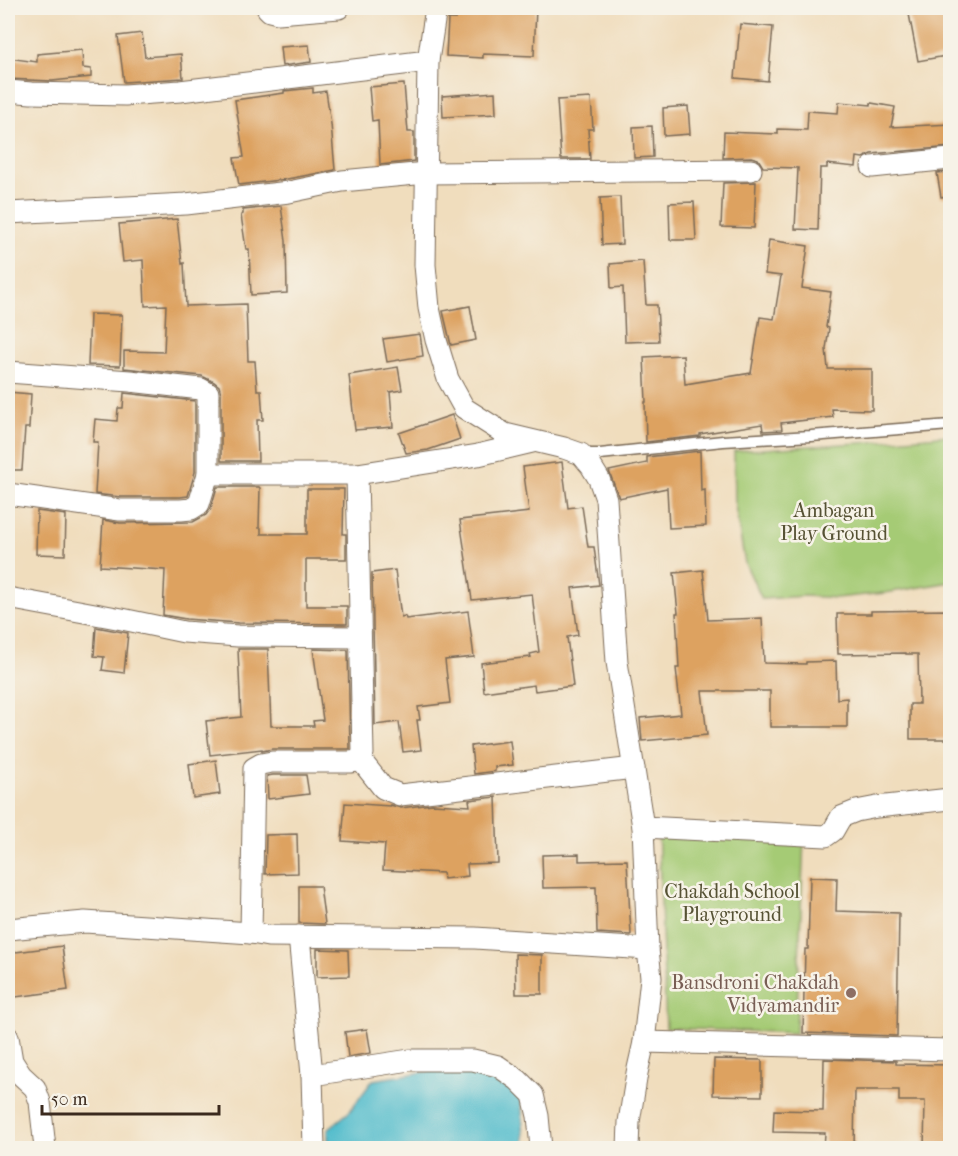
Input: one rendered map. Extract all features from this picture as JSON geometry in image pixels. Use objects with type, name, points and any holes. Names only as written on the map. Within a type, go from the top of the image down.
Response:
[{"type":"street","points":[[267,8],[278,13],[339,8]]},
{"type":"street","points":[[436,8],[428,61],[425,265],[429,308],[448,378],[464,408],[506,434],[581,454],[599,479],[606,499],[617,662],[643,826],[651,978],[644,1042],[629,1122],[628,1149]]},
{"type":"street","points":[[8,91],[136,94],[180,91],[428,61]]},
{"type":"street","points":[[872,167],[951,159]]},
{"type":"street","points":[[8,213],[186,204],[289,192],[342,181],[426,173],[751,170]]},
{"type":"street","points":[[8,372],[130,381],[201,389],[208,393],[208,474],[199,504],[191,509],[120,510],[8,494]]},
{"type":"street","points":[[208,474],[357,474],[478,456],[535,441]]},
{"type":"street","points":[[251,933],[254,768],[272,762],[350,762],[357,761],[363,754],[357,474]]},
{"type":"street","points":[[8,598],[184,632],[238,636],[359,636]]},
{"type":"street","points":[[360,759],[383,788],[400,795],[634,768]]},
{"type":"street","points":[[643,826],[826,836],[833,831],[842,817],[856,811],[951,799]]},
{"type":"street","points":[[8,929],[85,922],[268,936],[475,938],[648,949]]},
{"type":"street","points":[[299,936],[312,1075],[314,1149]]},
{"type":"street","points":[[8,1037],[12,1061],[21,1075],[35,1088],[40,1102],[45,1149]]},
{"type":"street","points":[[644,1042],[951,1050]]},
{"type":"street","points":[[312,1075],[410,1060],[473,1060],[498,1066],[519,1080],[533,1095],[538,1116],[541,1149]]},
{"type":"lane","points":[[581,454],[723,441],[951,425]]},
{"type":"green space","name":"Ambagan Play Ground","points":[[950,435],[950,582],[885,593],[836,598],[805,596],[762,599],[745,563],[735,506],[734,451]]},
{"type":"green space","name":"Chakdah School Playground","points":[[658,828],[804,837],[796,1033],[666,1028]]},
{"type":"water","points":[[469,1065],[520,1086],[525,1148],[328,1148],[328,1129],[349,1112],[373,1080]]},
{"type":"building","points":[[455,8],[536,8],[534,56],[483,54],[483,58],[446,56],[448,19],[456,19]]},
{"type":"building","points":[[951,8],[951,55],[918,61],[909,14]]},
{"type":"building","points":[[740,24],[773,27],[768,81],[735,78]]},
{"type":"building","points":[[142,33],[145,57],[181,54],[183,78],[124,82],[118,36]]},
{"type":"building","points":[[309,45],[311,62],[282,66],[280,47]]},
{"type":"building","points":[[82,50],[83,68],[91,69],[91,77],[52,81],[8,79],[8,58],[37,62],[37,54]]},
{"type":"building","points":[[404,84],[408,132],[414,132],[414,161],[380,165],[378,120],[372,121],[369,87]]},
{"type":"building","points":[[313,88],[313,93],[326,91],[335,170],[239,185],[234,158],[244,157],[235,100]]},
{"type":"building","points":[[495,92],[496,114],[443,117],[442,96]]},
{"type":"building","points":[[591,98],[593,129],[588,129],[590,159],[561,159],[557,100]]},
{"type":"building","points":[[839,102],[871,105],[871,103],[895,107],[891,127],[951,124],[951,147],[871,154],[863,158],[857,157],[856,167],[827,164],[827,168],[820,168],[818,230],[795,229],[798,168],[763,167],[758,159],[751,157],[723,158],[724,132],[778,134],[778,129],[807,130],[808,111],[838,113]]},
{"type":"building","points":[[688,106],[690,134],[664,136],[663,108]]},
{"type":"building","points":[[652,126],[653,157],[634,158],[633,127]]},
{"type":"building","points":[[951,172],[951,196],[941,197],[937,173]]},
{"type":"building","points":[[756,182],[754,228],[721,227],[723,183]]},
{"type":"building","points":[[620,197],[622,244],[602,245],[600,198]]},
{"type":"building","points":[[694,202],[696,240],[670,240],[669,203]]},
{"type":"building","points":[[281,206],[286,241],[287,293],[251,295],[249,249],[246,249],[241,215],[243,210]]},
{"type":"building","points":[[177,219],[182,264],[184,263],[186,306],[246,304],[248,361],[255,361],[257,390],[261,390],[263,420],[257,420],[258,461],[221,461],[221,393],[219,386],[214,382],[202,376],[124,368],[124,351],[164,352],[166,305],[145,306],[143,260],[123,262],[119,224]]},
{"type":"building","points":[[769,240],[808,246],[802,288],[831,292],[826,327],[829,328],[826,349],[828,369],[872,369],[872,410],[832,409],[833,417],[781,423],[782,430],[763,431],[762,424],[700,434],[700,436],[646,442],[644,357],[683,355],[685,384],[751,373],[760,317],[774,319],[781,276],[765,274]]},
{"type":"building","points":[[643,261],[646,305],[657,305],[659,341],[625,342],[623,287],[611,288],[610,264]]},
{"type":"building","points":[[470,306],[476,340],[451,345],[443,311]]},
{"type":"building","points":[[90,314],[122,315],[120,366],[88,365]]},
{"type":"building","points":[[420,334],[423,356],[387,362],[383,339]]},
{"type":"building","points":[[398,367],[402,390],[390,392],[393,427],[355,430],[349,375]]},
{"type":"building","points":[[8,392],[31,394],[29,428],[25,428],[22,470],[8,470]]},
{"type":"building","points":[[124,393],[195,401],[195,472],[188,496],[121,497],[95,494],[98,442],[93,442],[95,419],[117,421],[118,408],[123,408]]},
{"type":"building","points":[[452,415],[460,439],[428,450],[406,453],[399,433]]},
{"type":"building","points":[[700,451],[701,491],[705,490],[706,526],[669,528],[667,488],[619,498],[609,471],[647,463],[647,457]]},
{"type":"building","points":[[562,462],[568,508],[582,506],[588,547],[594,547],[599,585],[572,588],[578,635],[567,637],[573,686],[535,691],[534,685],[484,692],[481,663],[531,657],[530,654],[539,652],[532,594],[472,600],[460,520],[529,512],[523,467]]},
{"type":"building","points":[[217,487],[260,488],[259,528],[261,528],[261,534],[307,534],[307,489],[344,489],[343,534],[346,534],[346,559],[306,559],[306,606],[347,606],[347,624],[239,623],[163,615],[165,570],[100,566],[103,520],[120,523],[193,522],[206,515],[211,508]]},
{"type":"building","points":[[37,511],[66,515],[65,555],[36,554]]},
{"type":"building","points":[[395,570],[401,617],[405,616],[406,619],[468,611],[474,657],[445,660],[450,703],[418,707],[420,720],[417,720],[421,750],[403,752],[399,722],[375,725],[372,573]]},
{"type":"building","points":[[703,570],[708,620],[762,618],[764,663],[806,664],[806,662],[836,661],[837,699],[847,698],[847,727],[770,727],[770,691],[702,691],[707,735],[642,741],[640,718],[681,714],[676,668],[679,668],[676,613],[678,613],[674,573]]},
{"type":"building","points":[[951,610],[951,739],[910,739],[910,704],[919,704],[918,654],[838,654],[837,614],[871,614],[871,611]]},
{"type":"building","points":[[96,627],[128,633],[124,673],[102,670],[104,657],[94,656]]},
{"type":"building","points":[[238,649],[268,649],[271,726],[314,726],[313,721],[323,720],[313,649],[348,650],[350,749],[262,751],[262,749],[210,755],[206,721],[241,717]]},
{"type":"building","points":[[510,741],[513,765],[495,767],[495,771],[474,774],[471,746]]},
{"type":"building","points":[[216,760],[220,794],[193,798],[189,764]]},
{"type":"building","points":[[306,775],[309,794],[268,799],[267,776]]},
{"type":"building","points":[[496,797],[498,863],[467,864],[468,876],[444,879],[443,873],[383,870],[385,844],[342,841],[345,803],[390,805],[401,808],[432,804],[470,806],[469,800]]},
{"type":"building","points":[[297,834],[298,873],[265,874],[266,835]]},
{"type":"building","points":[[579,854],[579,861],[627,860],[631,935],[597,933],[596,887],[543,888],[542,855]]},
{"type":"building","points":[[810,877],[837,878],[836,911],[899,913],[897,1036],[803,1033]]},
{"type":"building","points":[[299,886],[320,886],[325,924],[299,923]]},
{"type":"building","points":[[62,946],[68,990],[8,998],[8,953]]},
{"type":"building","points":[[317,949],[348,950],[349,976],[317,977]]},
{"type":"building","points":[[515,954],[542,955],[542,994],[516,994]]},
{"type":"building","points":[[367,1029],[371,1053],[348,1057],[345,1032]]},
{"type":"building","points":[[714,1059],[762,1060],[762,1096],[713,1095]]},
{"type":"building","points":[[824,1059],[951,1065],[951,1149],[924,1149],[925,1101],[899,1101],[899,1090],[855,1090],[854,1149],[824,1148],[825,1133],[773,1132],[774,1110],[823,1111]]},
{"type":"place","name":"Bansdroni Chakdah Vidyamandir","points":[[851,993]]}]
